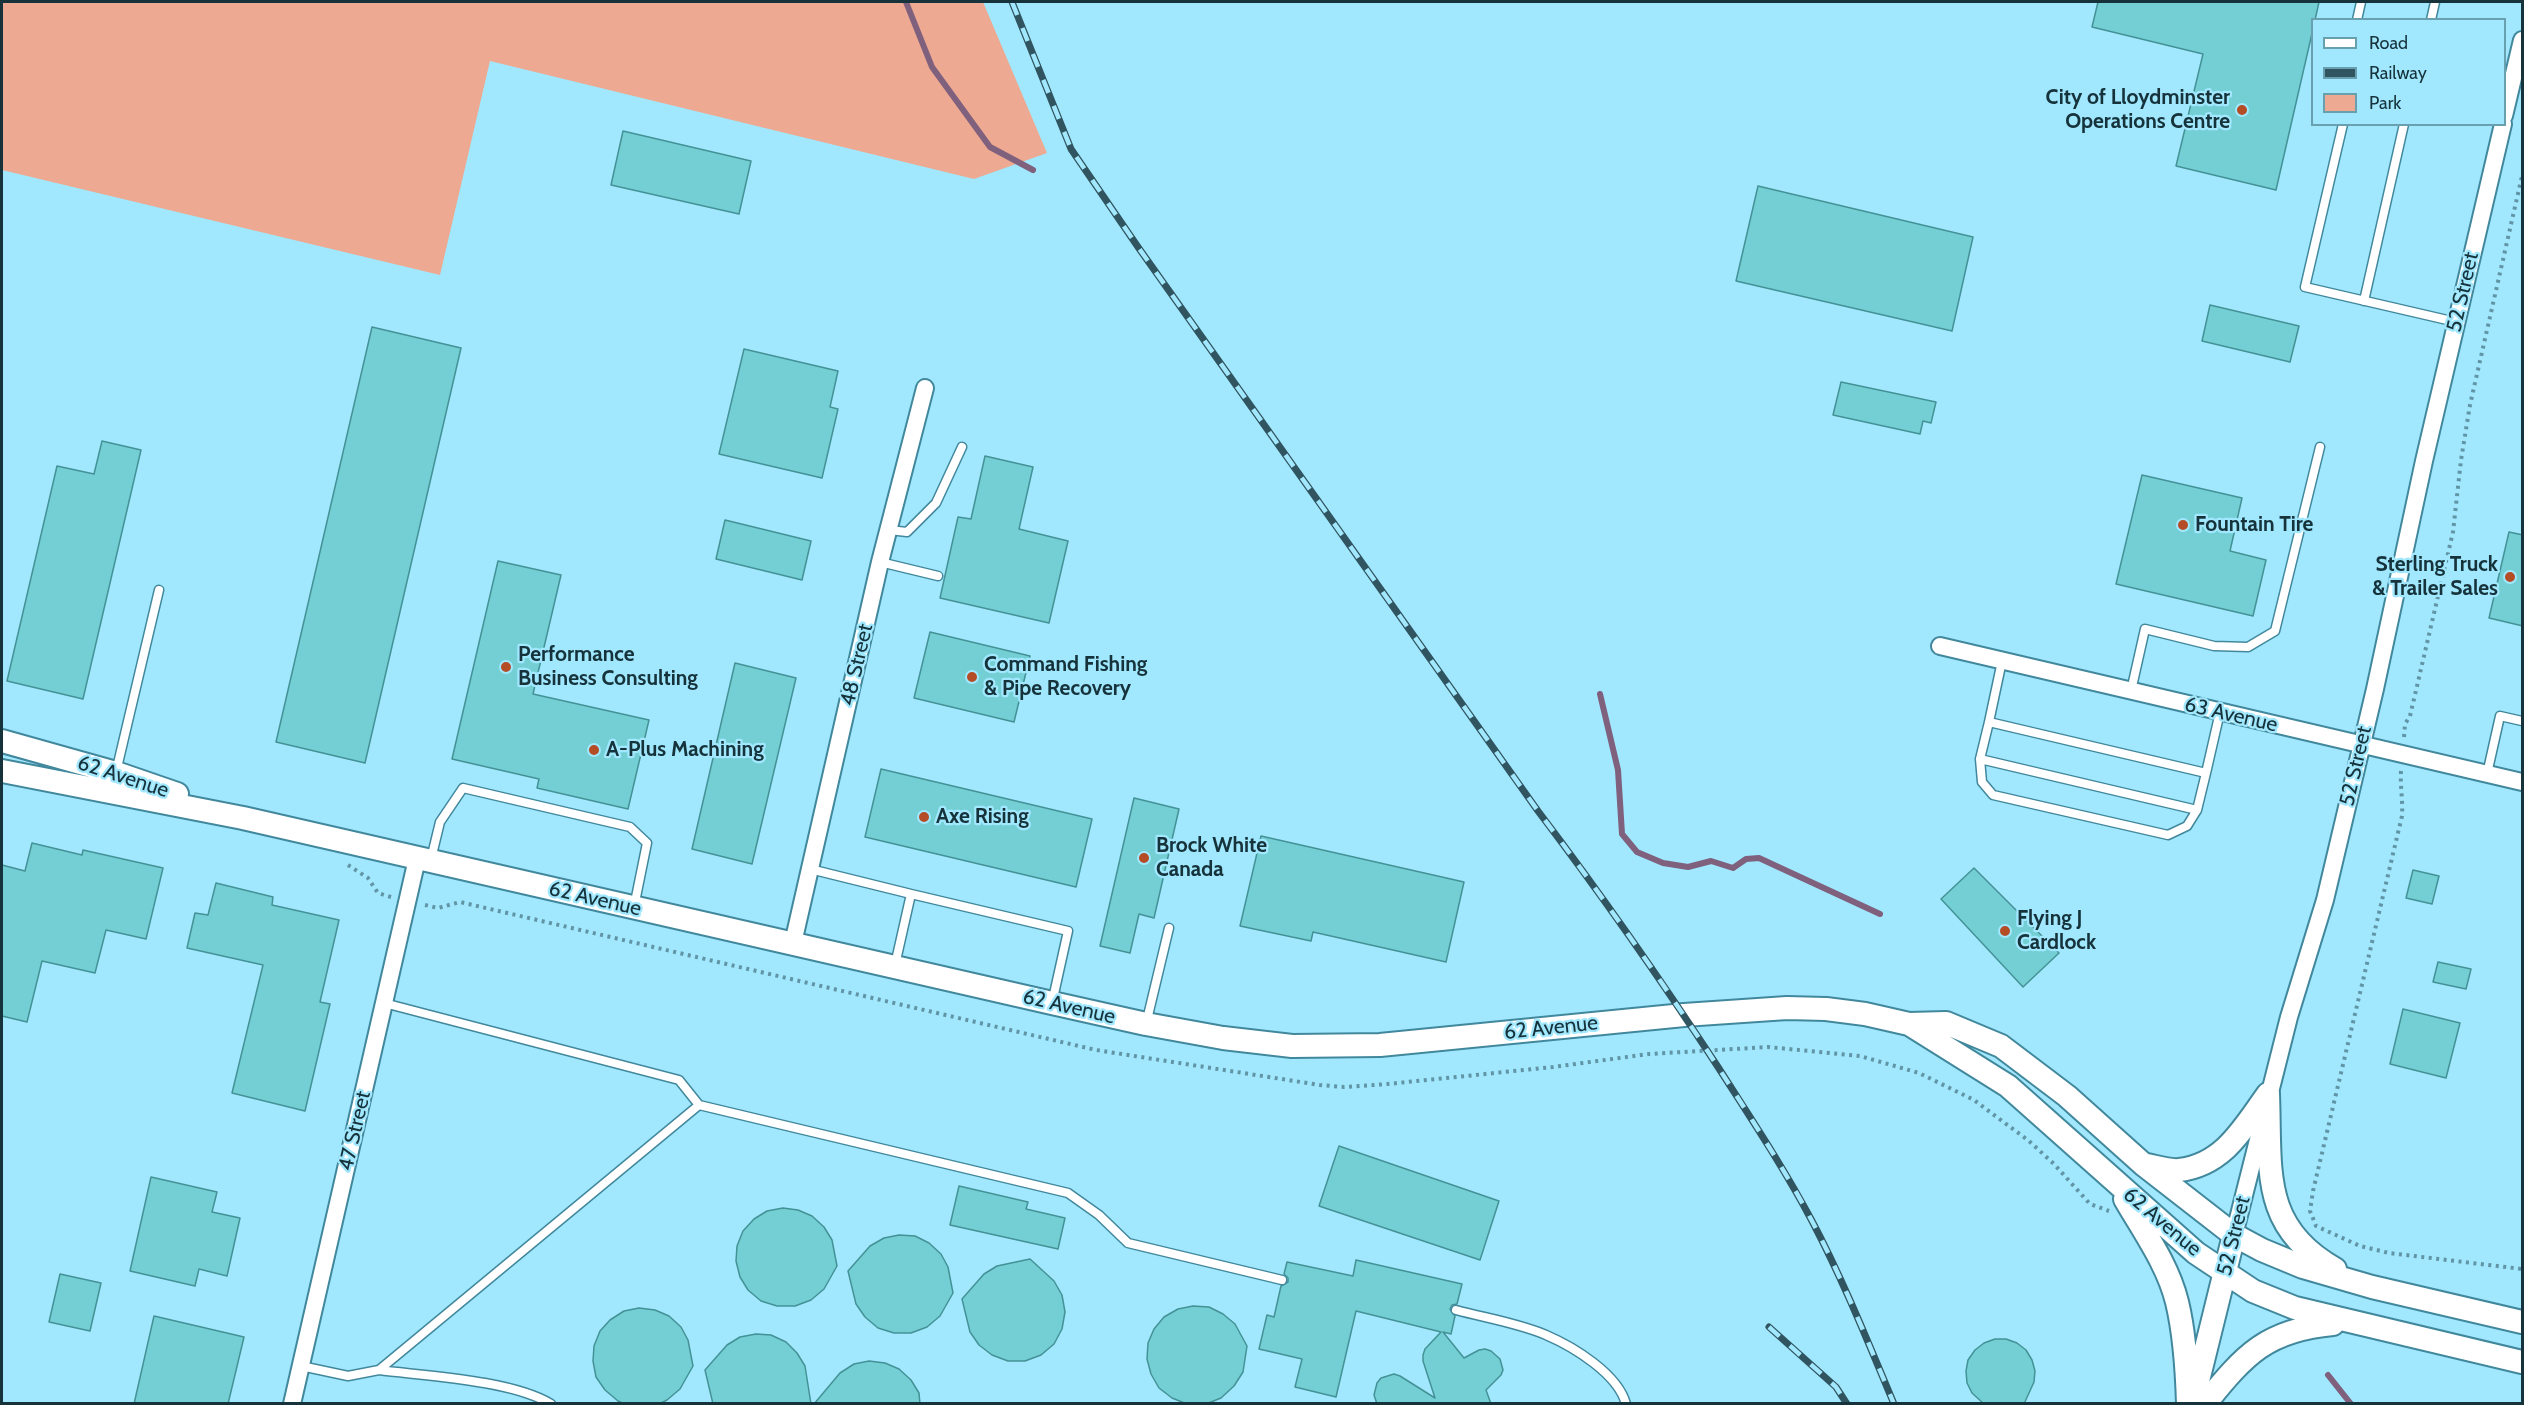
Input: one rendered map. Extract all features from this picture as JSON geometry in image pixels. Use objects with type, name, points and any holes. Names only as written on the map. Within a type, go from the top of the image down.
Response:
[{"type":"main road","name":"62 Avenue","points":[[2,741],[114,783],[243,818],[1146,1024],[1246,1041],[1292,1046],[1340,1047],[1787,1008],[1856,1012],[1910,1024],[1946,1023],[2001,1046],[2067,1096],[2144,1165],[2234,1235],[2303,1268],[2372,1287],[2523,1322]]},
{"type":"main road","name":"62 Avenue","points":[[2,771],[114,783]]},
{"type":"main road","name":"62 Avenue","points":[[1910,1024],[2008,1086],[2196,1252],[2253,1291],[2295,1308],[2523,1362]]},
{"type":"main road","points":[[2144,1165],[2177,1170],[2198,1166],[2215,1158],[2231,1145],[2268,1094]]},
{"type":"main road","points":[[2268,1094],[2271,1179],[2285,1223],[2304,1249],[2317,1259],[2372,1287]]},
{"type":"main road","points":[[2115,1182],[2158,1256],[2177,1301],[2187,1365],[2188,1404]]},
{"type":"main road","name":"52 Street","points":[[2193,1404],[2234,1235]]},
{"type":"main road","points":[[2205,1404],[2230,1373],[2261,1344],[2303,1327],[2333,1324],[2376,1328]]},
{"type":"street","points":[[2506,112],[2523,40]]},
{"type":"street","name":"52 Street","points":[[2234,1235],[2268,1094],[2325,900],[2503,126]]},
{"type":"street","name":"48 Street","points":[[793,943],[880,562],[925,388]]},
{"type":"street","name":"63 Avenue","points":[[1941,646],[2361,746],[2523,782]]},
{"type":"street","name":"47 Street","points":[[292,1404],[384,1003],[423,860]]},
{"type":"lane","points":[[2357,18],[2361,2]]},
{"type":"lane","points":[[2431,18],[2435,2]]},
{"type":"lane","points":[[2343,126],[2305,287],[2456,322]]},
{"type":"lane","points":[[2364,301],[2404,126]]},
{"type":"lane","points":[[889,530],[907,532],[936,503],[962,447]]},
{"type":"lane","points":[[2131,691],[2145,629],[2214,646],[2248,647],[2275,631],[2320,447]]},
{"type":"lane","points":[[880,562],[938,576]]},
{"type":"lane","points":[[114,783],[159,590]]},
{"type":"lane","points":[[2002,661],[1980,759],[1982,782],[1993,795],[2168,835],[2187,826],[2197,810],[2220,712]]},
{"type":"lane","points":[[2487,774],[2500,716],[2523,721]]},
{"type":"lane","points":[[1989,722],[2206,773]]},
{"type":"lane","points":[[1980,759],[2197,810]]},
{"type":"lane","points":[[423,860],[440,822],[463,788],[630,827],[647,843],[633,907]]},
{"type":"lane","points":[[810,869],[1068,931],[1052,1003]]},
{"type":"lane","points":[[894,967],[911,894]]},
{"type":"lane","points":[[1146,1024],[1169,928]]},
{"type":"lane","points":[[384,1003],[678,1080],[699,1105],[1068,1193],[1100,1215],[1128,1243],[1282,1280]]},
{"type":"lane","points":[[379,1370],[699,1105]]},
{"type":"lane","points":[[1456,1310],[1546,1335],[1599,1366],[1623,1392],[1626,1404]]},
{"type":"lane","points":[[301,1366],[348,1376],[379,1370],[484,1383],[522,1393],[550,1404]]},
{"type":"path","points":[[2405,724],[2410,716],[2447,561],[2470,405],[2523,176]]},
{"type":"path","points":[[2400,784],[2403,796],[2402,816],[2310,1211],[2316,1226],[2374,1250],[2403,1256],[2523,1269]]},
{"type":"green space","points":[[2,2],[983,2],[1047,153],[974,179],[490,61],[440,275],[2,170]]},
{"type":"building","name":"City of Lloydminster Operations Centre","points":[[2098,2],[2319,2],[2315,18],[2311,18],[2311,38],[2276,190],[2176,166],[2203,54],[2092,27]]},
{"type":"building","points":[[623,131],[751,161],[739,214],[611,185]]},
{"type":"building","points":[[1758,186],[1973,237],[1952,331],[1736,281]]},
{"type":"building","points":[[2210,305],[2299,326],[2290,362],[2202,341]]},
{"type":"building","points":[[372,327],[461,348],[365,763],[276,742]]},
{"type":"building","points":[[744,349],[838,371],[830,407],[838,409],[822,478],[719,454]]},
{"type":"building","points":[[1841,382],[1936,402],[1931,423],[1923,421],[1920,434],[1833,415]]},
{"type":"building","points":[[102,441],[141,450],[83,699],[7,681],[57,466],[94,474]]},
{"type":"building","points":[[985,456],[1033,467],[1019,529],[1068,541],[1049,623],[940,598],[958,517],[971,519]]},
{"type":"building","name":"Fountain Tire","points":[[2142,475],[2242,498],[2230,551],[2266,560],[2253,616],[2116,584]]},
{"type":"building","points":[[725,520],[811,541],[802,580],[716,559]]},
{"type":"building","name":"Sterling Truck & Trailer Sales","points":[[2509,532],[2523,535],[2523,626],[2489,618]]},
{"type":"building","points":[[498,561],[561,575],[533,694],[649,720],[628,809],[537,788],[539,779],[452,759]]},
{"type":"building","name":"Command Fishing & Pipe Recovery","points":[[930,632],[1030,656],[1014,722],[914,698]]},
{"type":"building","points":[[735,663],[796,678],[752,864],[692,849]]},
{"type":"building","points":[[881,769],[1092,819],[1076,887],[865,837]]},
{"type":"building","name":"Brock White Canada","points":[[1134,798],[1179,809],[1154,918],[1139,914],[1130,953],[1100,946]]},
{"type":"building","points":[[1261,836],[1464,882],[1446,962],[1313,932],[1311,941],[1240,926]]},
{"type":"building","points":[[32,843],[82,855],[83,850],[163,868],[146,939],[106,930],[95,973],[42,961],[27,1022],[2,1016],[2,865],[25,871]]},
{"type":"building","points":[[1974,868],[2059,953],[2023,987],[1941,899]]},
{"type":"building","points":[[2413,870],[2439,876],[2432,904],[2406,898]]},
{"type":"building","points":[[216,883],[273,897],[272,905],[339,920],[320,1002],[330,1004],[305,1111],[232,1093],[263,965],[187,948],[195,913],[208,915]]},
{"type":"building","points":[[2438,962],[2471,969],[2466,989],[2433,982]]},
{"type":"building","points":[[2403,1009],[2460,1023],[2446,1078],[2390,1064]]},
{"type":"building","points":[[1339,1146],[1499,1201],[1480,1260],[1319,1206]]},
{"type":"building","points":[[151,1177],[217,1192],[212,1212],[240,1218],[227,1276],[199,1269],[195,1286],[130,1271]]},
{"type":"building","points":[[959,1186],[1028,1202],[1026,1209],[1065,1218],[1058,1249],[950,1225]]},
{"type":"building","points":[[783,1208],[798,1210],[812,1216],[824,1227],[832,1240],[837,1266],[824,1289],[811,1300],[795,1306],[777,1306],[761,1301],[748,1290],[740,1277],[736,1261],[737,1246],[743,1231],[754,1219],[767,1211]]},
{"type":"building","points":[[899,1235],[915,1236],[929,1243],[941,1254],[948,1267],[953,1293],[940,1316],[927,1327],[911,1333],[894,1333],[878,1328],[865,1317],[856,1304],[848,1271],[870,1246],[884,1238]]},
{"type":"building","points":[[1030,1259],[1054,1281],[1062,1295],[1065,1312],[1062,1329],[1054,1344],[1041,1355],[1025,1361],[1008,1361],[992,1355],[979,1345],[970,1332],[962,1299],[984,1274],[997,1266]]},
{"type":"building","points":[[1356,1260],[1462,1284],[1457,1304],[1452,1305],[1450,1309],[1455,1316],[1451,1334],[1443,1332],[1464,1358],[1485,1349],[1500,1359],[1503,1370],[1501,1375],[1486,1390],[1491,1404],[1377,1404],[1374,1395],[1377,1383],[1381,1378],[1394,1374],[1435,1398],[1423,1355],[1425,1349],[1441,1332],[1356,1311],[1336,1397],[1295,1387],[1302,1359],[1259,1349],[1267,1315],[1274,1317],[1281,1286],[1288,1282],[1284,1274],[1287,1262],[1353,1276]]},
{"type":"building","points":[[60,1274],[101,1283],[90,1331],[49,1322]]},
{"type":"building","points":[[1193,1306],[1209,1307],[1223,1314],[1235,1324],[1247,1346],[1243,1372],[1234,1386],[1221,1398],[1206,1404],[1187,1404],[1172,1398],[1159,1388],[1151,1374],[1147,1359],[1148,1343],[1154,1329],[1164,1317],[1178,1309]]},
{"type":"building","points":[[639,1308],[655,1310],[669,1316],[681,1327],[688,1340],[693,1366],[680,1389],[659,1404],[625,1404],[618,1401],[605,1390],[596,1377],[593,1361],[594,1346],[600,1331],[610,1320],[624,1311]]},
{"type":"building","points":[[154,1316],[244,1337],[228,1404],[134,1404]]},
{"type":"building","points":[[756,1334],[771,1335],[786,1342],[797,1353],[805,1366],[811,1404],[713,1404],[705,1370],[727,1345],[740,1337]]},
{"type":"building","points":[[1995,1339],[2006,1339],[2017,1343],[2026,1350],[2032,1360],[2035,1371],[2034,1382],[2024,1404],[1984,1404],[1972,1393],[1967,1383],[1968,1360],[1984,1343]]},
{"type":"building","points":[[869,1361],[885,1363],[899,1369],[911,1380],[919,1393],[920,1404],[814,1404],[840,1373],[854,1364]]},
{"type":"waterway","points":[[906,2],[932,67],[990,147],[1033,170]]},
{"type":"waterway","points":[[1600,694],[1618,770],[1622,834],[1637,852],[1663,863],[1688,867],[1711,861],[1733,868],[1746,859],[1759,858],[1880,914]]},
{"type":"waterway","points":[[2328,1375],[2351,1404]]},
{"type":"railway","points":[[1012,2],[1071,149],[1538,811],[1630,937],[1766,1143],[1823,1243],[1855,1311],[1894,1404]]},
{"type":"railway","points":[[1769,1327],[1836,1387],[1847,1404]]},
{"type":"place","name":"City of Lloydminster Operations Centre","points":[[2242,110]]},
{"type":"place","name":"Fountain Tire","points":[[2183,525]]},
{"type":"place","name":"Sterling Truck & Trailer Sales","points":[[2510,577]]},
{"type":"place","name":"Performance Business Consulting","points":[[506,667]]},
{"type":"place","name":"Command Fishing & Pipe Recovery","points":[[972,677]]},
{"type":"place","name":"A-Plus Machining","points":[[594,750]]},
{"type":"place","name":"Axe Rising","points":[[924,817]]},
{"type":"place","name":"Brock White Canada","points":[[1144,858]]},
{"type":"place","name":"Flying J Cardlock","points":[[2005,931]]}]
